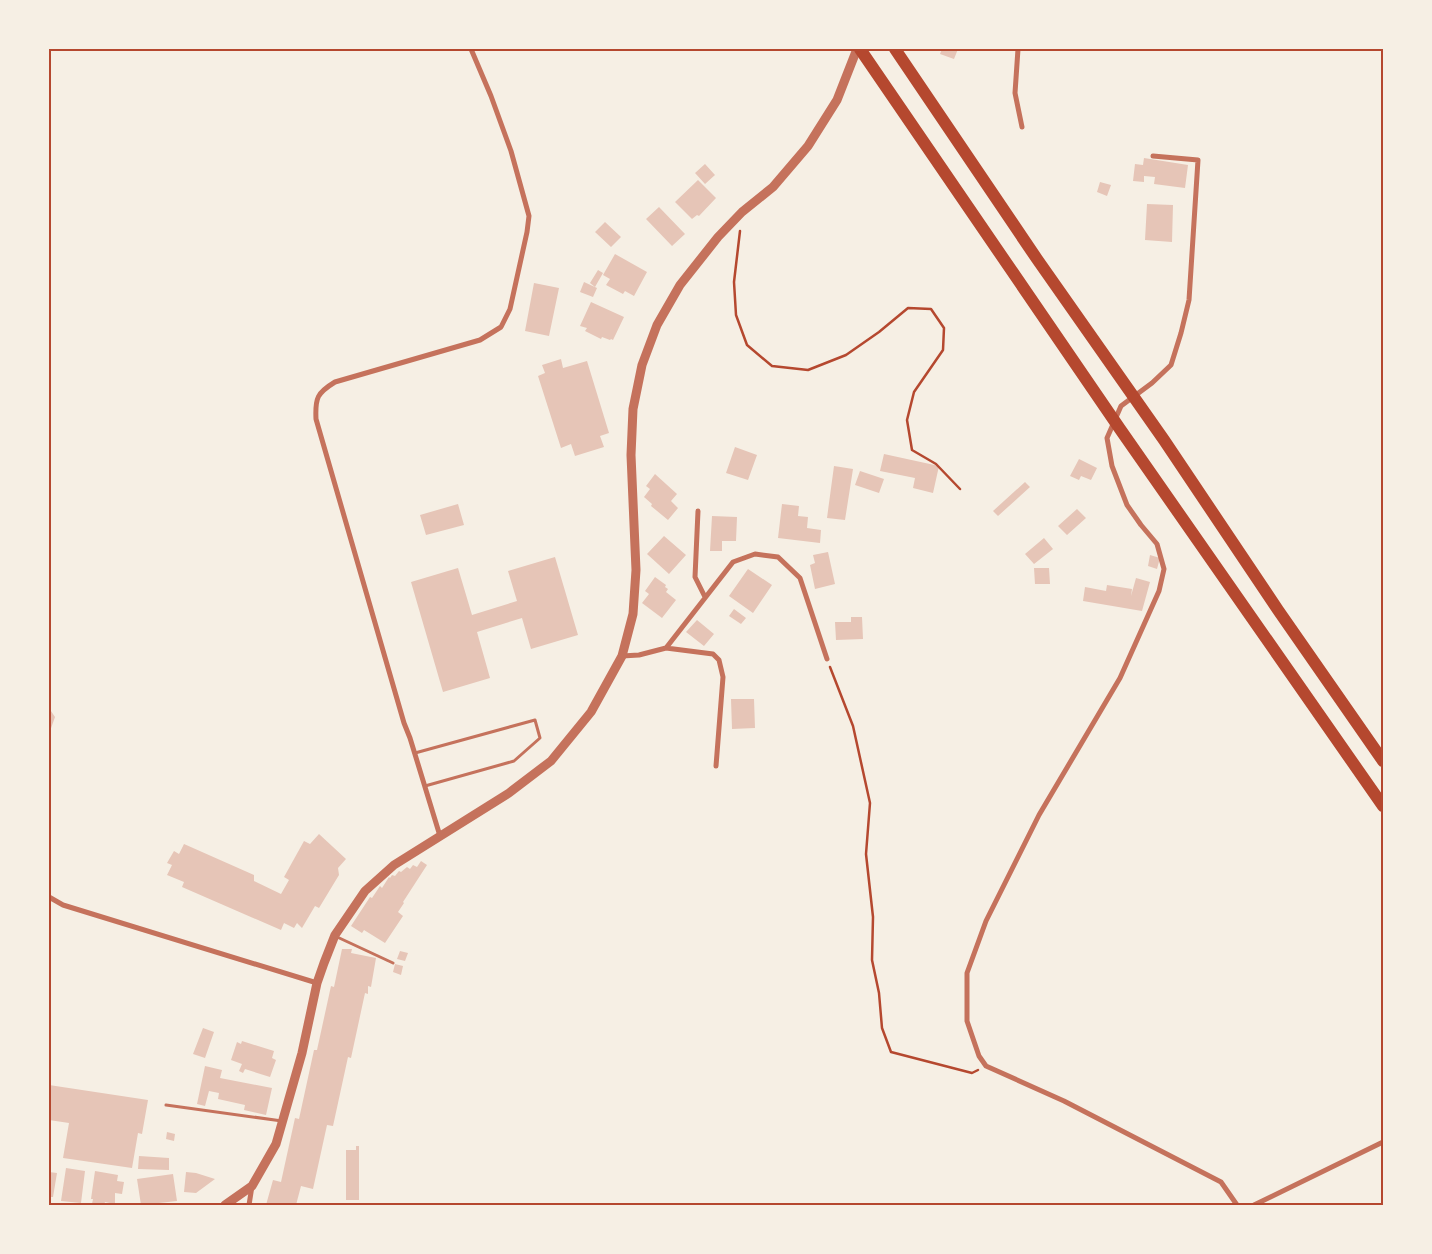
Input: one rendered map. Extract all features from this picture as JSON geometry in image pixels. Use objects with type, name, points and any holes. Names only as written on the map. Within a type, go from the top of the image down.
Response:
[{"type":"highway","points":[[859,49],[1383,806]]},
{"type":"highway","points":[[895,49],[1037,259],[1164,440],[1278,610],[1383,761]]},
{"type":"street","points":[[440,836],[404,723],[316,420],[315,403],[322,390],[335,382],[480,340],[501,328],[510,309],[529,216],[511,151],[472,49]]},
{"type":"street","points":[[250,1205],[252,1186],[276,1144],[302,1053],[317,983],[335,935],[365,891],[394,865],[509,793],[551,761],[590,712],[622,656],[633,614],[636,570],[631,455],[633,409],[642,365],[657,324],[680,285],[718,237],[742,212],[773,187],[808,146],[837,100],[859,49]]},
{"type":"street","points":[[1018,49],[1015,93],[1022,127]]},
{"type":"street","points":[[1153,156],[1198,160],[1189,300],[1171,365],[1152,383],[1121,406],[1106,438],[1112,466],[1127,505],[1157,544],[1164,569],[1159,591],[1120,678],[1039,815],[986,921],[967,973],[967,1021],[979,1056],[986,1066],[1064,1101],[1221,1182],[1237,1205]]},
{"type":"street","points":[[698,511],[696,576],[705,597]]},
{"type":"street","points":[[666,648],[733,562],[755,554],[778,557],[800,578],[827,659]]},
{"type":"street","points":[[622,656],[639,655],[666,648],[713,654],[719,660],[723,677],[716,766]]},
{"type":"street","points":[[49,896],[63,905],[317,983]]},
{"type":"street","points":[[1254,1205],[1383,1142]]},
{"type":"street","points":[[225,1205],[252,1186]]},
{"type":"lane","points":[[415,753],[535,720],[540,738],[514,762],[425,786]]},
{"type":"lane","points":[[335,935],[393,963]]},
{"type":"lane","points":[[166,1106],[283,1121]]},
{"type":"path","points":[[742,212],[734,282],[736,315],[747,345],[772,366],[808,370],[846,355],[879,332],[908,308],[932,309],[944,328],[942,350],[914,392],[907,420],[912,450],[936,464],[960,489]]},
{"type":"path","points":[[827,659],[853,726],[870,802],[866,854],[873,916],[872,960],[879,994],[882,1028],[891,1052],[972,1073],[986,1066]]},
{"type":"building","points":[[942,49],[958,49],[954,59],[940,54]]},
{"type":"building","points":[[1144,158],[1188,165],[1185,188],[1154,184],[1155,177],[1144,176],[1144,182],[1133,181],[1135,164],[1143,165]]},
{"type":"building","points":[[705,164],[715,175],[705,184],[695,173]]},
{"type":"building","points":[[698,180],[716,198],[699,216],[697,215],[692,219],[675,202]]},
{"type":"building","points":[[1100,182],[1111,185],[1107,196],[1097,192]]},
{"type":"building","points":[[1147,204],[1173,205],[1172,242],[1145,240]]},
{"type":"building","points":[[659,207],[685,234],[672,246],[646,219]]},
{"type":"building","points":[[605,222],[621,237],[611,247],[595,232]]},
{"type":"building","points":[[615,254],[647,272],[634,296],[625,291],[623,294],[606,285],[610,279],[603,275]]},
{"type":"building","points":[[598,270],[603,273],[595,287],[590,283]]},
{"type":"building","points":[[584,282],[597,288],[593,297],[580,292]]},
{"type":"building","points":[[534,283],[559,288],[549,336],[525,331]]},
{"type":"building","points":[[591,302],[624,317],[613,340],[602,337],[601,339],[585,331],[587,328],[580,326]]},
{"type":"building","points":[[561,359],[563,368],[587,361],[609,433],[600,436],[604,447],[575,456],[571,444],[561,448],[538,376],[545,373],[542,365]]},
{"type":"building","points":[[735,447],[757,455],[748,480],[726,473]]},
{"type":"building","points":[[884,454],[939,466],[933,493],[913,488],[915,478],[880,471]]},
{"type":"building","points":[[1079,459],[1097,468],[1091,480],[1081,476],[1079,480],[1070,476]]},
{"type":"building","points":[[834,466],[853,469],[845,520],[827,518]]},
{"type":"building","points":[[860,471],[884,479],[879,493],[855,485]]},
{"type":"building","points":[[655,474],[677,494],[671,501],[678,508],[668,520],[651,506],[652,504],[644,497],[650,489],[646,486]]},
{"type":"building","points":[[1025,482],[1030,487],[998,516],[993,511]]},
{"type":"building","points":[[458,504],[464,525],[426,535],[420,515]]},
{"type":"building","points":[[782,504],[799,506],[798,516],[808,517],[807,528],[821,530],[820,543],[778,538]]},
{"type":"building","points":[[1077,509],[1086,518],[1067,535],[1058,526]]},
{"type":"building","points":[[712,516],[737,517],[736,541],[722,541],[722,551],[710,551]]},
{"type":"building","points":[[664,536],[686,555],[669,574],[647,554]]},
{"type":"building","points":[[1044,538],[1053,549],[1034,564],[1025,554]]},
{"type":"building","points":[[828,552],[835,584],[815,589],[810,565],[815,563],[813,555]]},
{"type":"building","points":[[1150,555],[1160,558],[1157,569],[1148,566]]},
{"type":"building","points":[[555,557],[578,635],[531,649],[522,618],[477,632],[490,678],[443,692],[411,582],[458,568],[472,615],[517,601],[508,571]]},
{"type":"building","points":[[1034,568],[1049,568],[1050,584],[1035,584]]},
{"type":"building","points":[[748,569],[772,585],[753,613],[729,596]]},
{"type":"building","points":[[655,577],[666,585],[665,587],[668,589],[666,592],[676,600],[662,618],[642,603],[649,594],[645,591]]},
{"type":"building","points":[[1136,578],[1150,582],[1142,611],[1083,601],[1085,587],[1106,591],[1107,585],[1132,589],[1131,596]]},
{"type":"building","points":[[734,609],[746,618],[741,624],[729,616]]},
{"type":"building","points":[[851,617],[862,617],[863,639],[836,640],[835,622],[851,622]]},
{"type":"building","points":[[697,620],[714,634],[704,646],[686,632]]},
{"type":"building","points":[[731,699],[754,699],[755,728],[732,729]]},
{"type":"building","points":[[49,708],[55,717],[49,734]]},
{"type":"building","points":[[319,834],[346,859],[338,868],[339,875],[319,908],[315,906],[302,928],[297,923],[294,928],[284,923],[281,930],[182,887],[184,882],[167,875],[172,865],[167,863],[174,851],[179,854],[184,844],[254,875],[254,881],[281,894],[289,880],[284,877],[304,841],[310,844]]},
{"type":"building","points":[[421,861],[427,865],[403,902],[398,912],[403,916],[385,943],[364,930],[362,933],[351,926],[370,897],[372,898],[380,886],[382,888],[389,877],[395,876],[399,871],[401,872],[407,867],[410,869],[413,865],[417,867]]},
{"type":"building","points":[[342,949],[352,949],[351,953],[376,958],[371,987],[368,986],[368,994],[365,993],[351,1058],[348,1057],[333,1126],[327,1125],[313,1189],[301,1186],[296,1205],[266,1205],[273,1180],[281,1182],[295,1118],[299,1119],[314,1050],[317,1050],[331,986],[334,987]]},
{"type":"building","points":[[400,951],[408,953],[405,961],[397,959]]},
{"type":"building","points":[[395,964],[403,966],[401,975],[393,972]]},
{"type":"building","points":[[203,1028],[214,1032],[205,1058],[193,1054]]},
{"type":"building","points":[[242,1041],[274,1051],[272,1058],[276,1060],[270,1077],[245,1069],[243,1073],[239,1071],[242,1064],[231,1060],[237,1042],[241,1044]]},
{"type":"building","points":[[205,1066],[222,1070],[220,1078],[272,1088],[266,1115],[244,1110],[245,1105],[218,1099],[219,1093],[209,1091],[205,1106],[197,1104]]},
{"type":"building","points":[[49,1085],[148,1100],[142,1134],[138,1133],[132,1168],[63,1158],[69,1123],[49,1120]]},
{"type":"building","points":[[167,1132],[175,1134],[174,1141],[166,1139]]},
{"type":"building","points":[[356,1146],[359,1146],[359,1200],[346,1200],[346,1150],[356,1150]]},
{"type":"building","points":[[139,1156],[169,1158],[169,1170],[138,1169]]},
{"type":"building","points":[[66,1168],[85,1171],[81,1203],[61,1201]]},
{"type":"building","points":[[95,1171],[118,1175],[117,1181],[124,1182],[122,1194],[115,1193],[115,1204],[105,1202],[104,1205],[92,1204]]},
{"type":"building","points":[[49,1172],[57,1173],[53,1197],[49,1197]]},
{"type":"building","points":[[186,1172],[215,1179],[196,1193],[184,1192]]},
{"type":"building","points":[[173,1174],[177,1201],[141,1205],[137,1179]]}]
